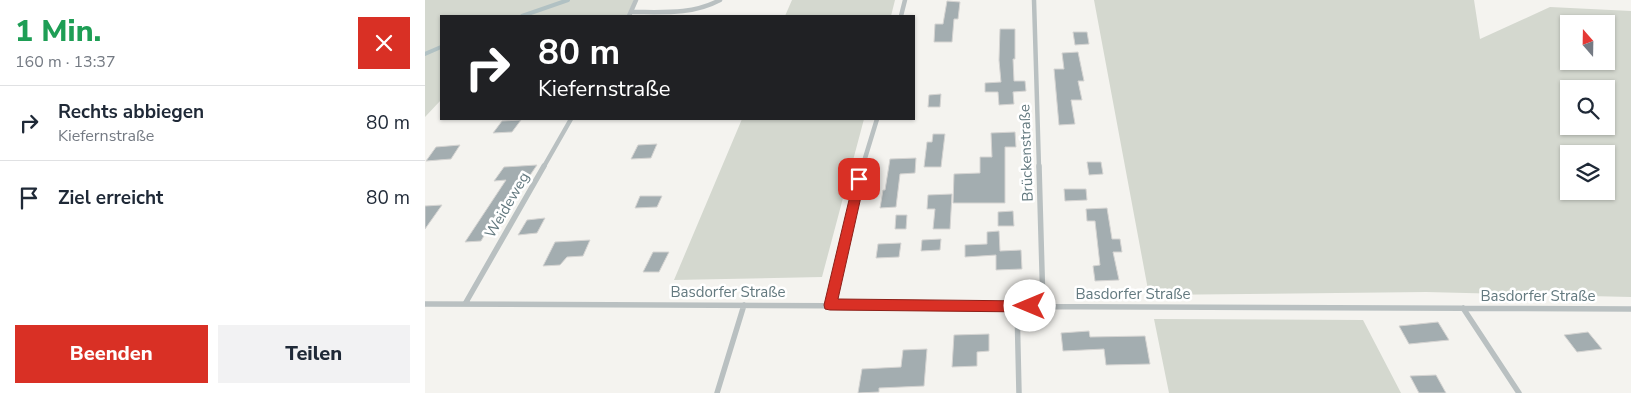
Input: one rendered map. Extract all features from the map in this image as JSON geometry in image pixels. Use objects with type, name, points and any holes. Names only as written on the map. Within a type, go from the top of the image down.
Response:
[{"type":"street","points":[[636,0],[630,14],[673,12],[700,8],[720,0]]},
{"type":"street","points":[[901,15],[905,0]]},
{"type":"street","name":"Brückenstraße","points":[[1034,0],[1043,306]]},
{"type":"street","name":"Weideweg","points":[[465,304],[570,120]]},
{"type":"street","points":[[830,305],[864,161],[877,120]]},
{"type":"street","name":"Basdorfer Straße","points":[[425,304],[1631,309]]},
{"type":"street","points":[[717,393],[744,305]]},
{"type":"street","points":[[1017,306],[1019,393]]},
{"type":"street","points":[[1463,308],[1519,393]]},
{"type":"shaded area","points":[[425,0],[634,0],[627,15],[440,15],[440,101],[425,117]]},
{"type":"shaded area","points":[[792,0],[895,0],[891,15],[785,15]]},
{"type":"shaded area","points":[[1094,0],[1474,0],[1480,39],[1550,7],[1631,11],[1631,297],[1426,292],[1149,295]]},
{"type":"shaded area","points":[[742,120],[864,120],[822,277],[674,280]]},
{"type":"shaded area","points":[[1154,319],[1363,320],[1401,393],[1169,393]]},
{"type":"building","points":[[947,1],[960,2],[958,19],[954,19],[952,42],[934,42],[935,24],[943,24]]},
{"type":"building","points":[[1000,29],[1015,29],[1014,81],[1025,81],[1026,91],[1013,92],[1014,104],[999,105],[998,92],[985,92],[985,83],[1001,82],[999,60]]},
{"type":"building","points":[[1073,32],[1087,32],[1089,44],[1075,45]]},
{"type":"building","points":[[1078,52],[1084,81],[1078,81],[1082,100],[1071,100],[1075,124],[1059,125],[1054,69],[1064,69],[1062,53]]},
{"type":"building","points":[[941,94],[940,107],[928,107],[929,95]]},
{"type":"building","points":[[521,120],[512,132],[493,133],[502,121]]},
{"type":"building","points":[[1015,132],[1016,147],[1005,147],[1005,203],[953,203],[954,174],[980,173],[980,157],[992,157],[991,133]]},
{"type":"building","points":[[933,134],[945,134],[941,167],[924,167],[927,142],[932,142]]},
{"type":"building","points":[[657,144],[651,158],[631,159],[638,145]]},
{"type":"building","points":[[460,145],[451,159],[426,161],[436,147]]},
{"type":"building","points":[[916,158],[915,173],[900,174],[896,207],[880,208],[890,159]]},
{"type":"building","points":[[1087,162],[1101,162],[1103,174],[1089,175]]},
{"type":"building","points":[[537,165],[522,187],[517,187],[501,213],[497,213],[481,241],[465,242],[506,180],[494,181],[504,167]]},
{"type":"building","points":[[1064,189],[1086,189],[1087,200],[1065,201]]},
{"type":"building","points":[[952,194],[950,229],[933,229],[935,209],[927,209],[928,195]]},
{"type":"building","points":[[640,196],[662,196],[657,207],[635,208]]},
{"type":"building","points":[[442,205],[425,229],[425,206]]},
{"type":"building","points":[[1107,208],[1112,239],[1120,239],[1122,252],[1113,252],[1119,280],[1095,281],[1093,266],[1100,265],[1095,221],[1087,221],[1086,209]]},
{"type":"building","points":[[1013,211],[1014,226],[998,226],[998,212]]},
{"type":"building","points":[[896,215],[907,215],[906,229],[895,229]]},
{"type":"building","points":[[545,218],[537,233],[518,235],[527,220]]},
{"type":"building","points":[[999,231],[1000,251],[1021,250],[1022,269],[996,270],[996,255],[965,257],[965,245],[987,244],[987,232]]},
{"type":"building","points":[[941,239],[940,250],[921,251],[922,240]]},
{"type":"building","points":[[590,240],[583,256],[567,257],[560,265],[543,266],[555,242]]},
{"type":"building","points":[[901,243],[899,257],[876,258],[878,244]]},
{"type":"building","points":[[653,252],[669,252],[659,272],[643,272]]},
{"type":"building","points":[[1438,322],[1449,340],[1409,344],[1399,326]]},
{"type":"building","points":[[1089,331],[1090,337],[1145,336],[1150,364],[1106,365],[1104,349],[1063,351],[1061,333]]},
{"type":"building","points":[[1588,332],[1602,349],[1577,352],[1564,335]]},
{"type":"building","points":[[989,334],[989,351],[977,352],[977,366],[952,367],[954,335]]},
{"type":"building","points":[[927,349],[924,386],[879,388],[879,392],[858,393],[862,369],[901,367],[903,350]]},
{"type":"building","points":[[1436,375],[1446,393],[1419,393],[1410,376]]},
{"type":"waterway","points":[[525,15],[568,0]]},
{"type":"waterway","points":[[425,54],[440,47]]},
{"type":"route","points":[[859,179],[830,305],[1030,306]]}]
